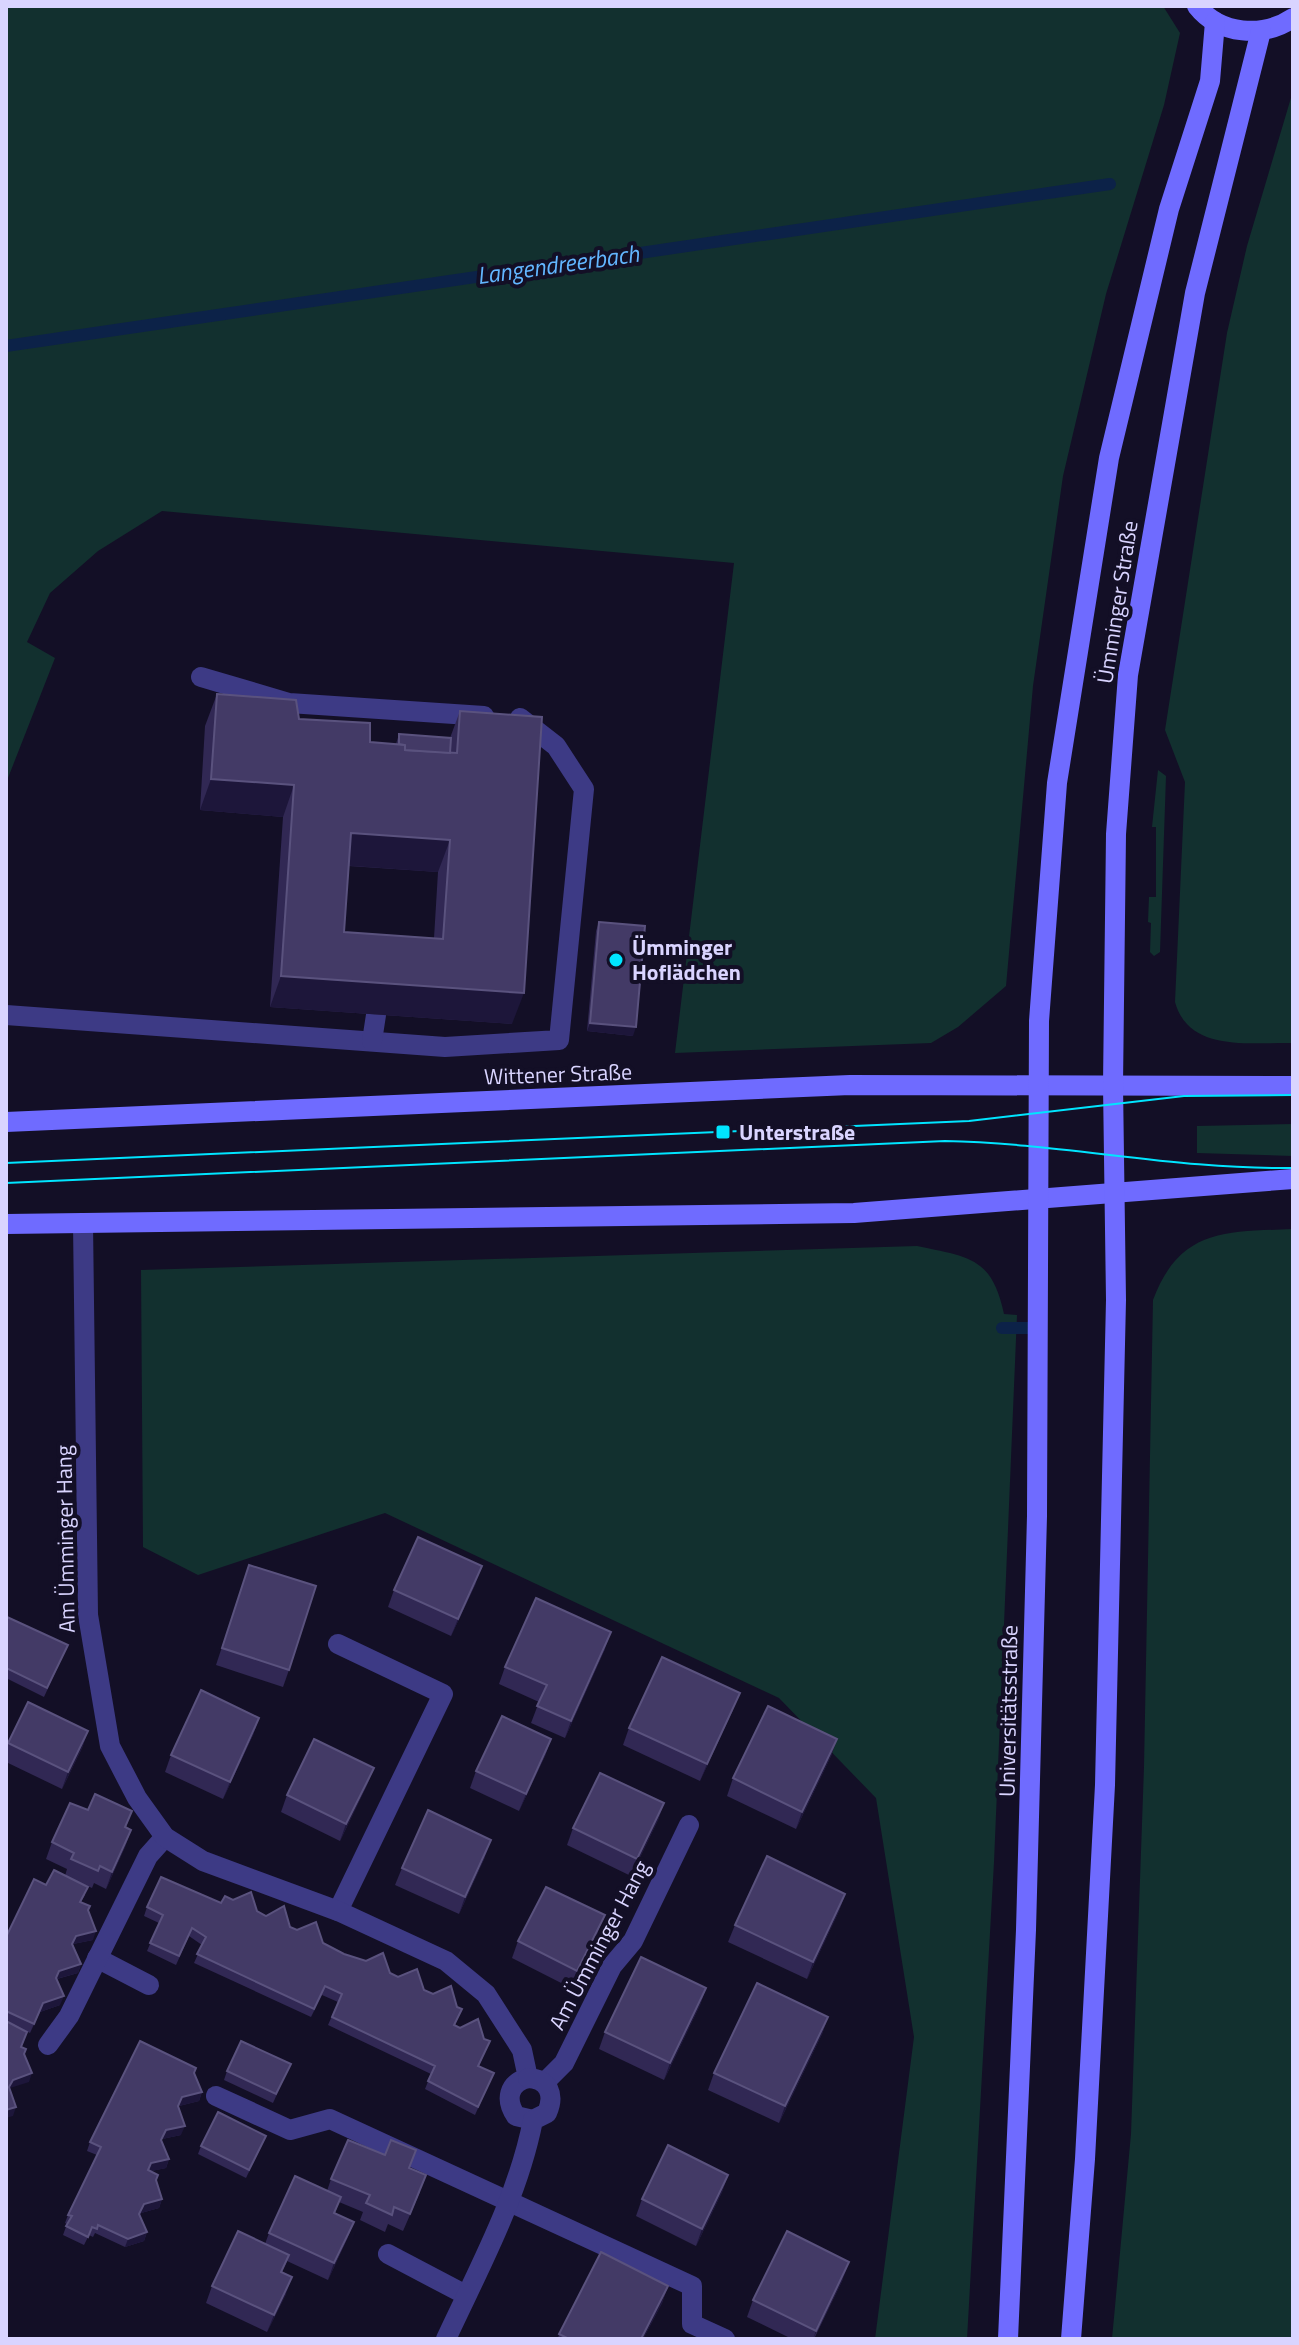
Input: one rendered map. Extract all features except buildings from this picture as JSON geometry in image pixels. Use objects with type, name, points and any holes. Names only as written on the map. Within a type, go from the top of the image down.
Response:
[{"type":"main road","points":[[1197,6],[1215,22],[1237,31],[1261,31],[1293,18]]},
{"type":"main road","name":"Ümminger Straße","points":[[1037,1084],[1057,783],[1090,560],[1125,385],[1169,209],[1210,81],[1215,22]]},
{"type":"main road","name":"Ümminger Straße","points":[[1115,1192],[1116,834],[1128,675],[1195,293],[1261,31]]},
{"type":"main road","name":"Universitätsstraße","points":[[1008,2339],[1028,1867],[1037,1516],[1037,1084]]},
{"type":"main road","name":"Wittener Straße","points":[[6,1122],[850,1085],[1113,1085]]},
{"type":"main road","points":[[1113,1085],[1293,1086]]},
{"type":"main road","points":[[6,1224],[854,1213],[1293,1179]]},
{"type":"main road","points":[[1071,2339],[1085,2159],[1105,1785],[1115,1192]]},
{"type":"street","points":[[6,1015],[445,1047],[559,1040],[584,789],[556,746],[521,718],[289,703],[201,677]]},
{"type":"street","points":[[372,1041],[376,1015]]},
{"type":"street","name":"Am Ümminger Hang","points":[[83,1223],[88,1615],[94,1666],[110,1746],[137,1798],[165,1837],[215,1866],[338,1911],[446,1961],[486,1994],[522,2050],[536,2080],[551,2091],[552,2102],[547,2113],[533,2120],[516,2116],[510,2106],[509,2095],[513,2085],[536,2080],[564,2063],[612,1966],[633,1941],[689,1825]]},
{"type":"street","points":[[338,1644],[443,1694],[338,1911]]},
{"type":"street","points":[[48,2045],[69,2016],[148,1856],[165,1837]]},
{"type":"street","points":[[97,1958],[149,1985]]},
{"type":"street","points":[[216,2096],[290,2130],[330,2119],[692,2286],[692,2324],[725,2339]]},
{"type":"street","name":"Am Ümminger Hang","points":[[446,2339],[525,2161],[533,2120]]},
{"type":"street","points":[[388,2254],[466,2295]]},
{"type":"green space","points":[[6,6],[1163,6],[1180,33],[1164,105],[1106,294],[1063,476],[1033,686],[1006,986],[958,1027],[931,1043],[675,1053],[734,563],[162,511],[98,551],[50,593],[27,642],[55,658],[6,783]]},
{"type":"green space","points":[[1293,91],[1293,1043],[1241,1043],[1207,1037],[1193,1030],[1182,1018],[1175,1002],[1185,782],[1165,730],[1227,333],[1247,246]]},
{"type":"green space","points":[[1158,770],[1166,776],[1160,952],[1154,956],[1150,952],[1151,923],[1148,922],[1149,897],[1156,897],[1156,827],[1152,827]]},
{"type":"green space","points":[[1293,1124],[1293,1156],[1197,1153],[1197,1126]]},
{"type":"green space","points":[[1293,1229],[1293,2339],[1112,2339],[1131,2134],[1144,1767],[1153,1300],[1164,1276],[1191,1247],[1226,1234]]},
{"type":"green space","points":[[917,1246],[951,1253],[976,1263],[993,1281],[1004,1314],[1017,1315],[994,1862],[967,2339],[875,2339],[914,2037],[876,1798],[779,1698],[385,1513],[198,1575],[143,1547],[141,1270]]},
{"type":"waterway","name":"Langendreerbach","points":[[6,346],[1110,184]]},
{"type":"waterway","points":[[1002,1328],[1039,1328]]},
{"type":"tram line","points":[[6,1163],[969,1121],[1184,1096],[1293,1095]]},
{"type":"tram line","points":[[6,1183],[945,1141],[1032,1146],[1206,1165],[1293,1168]]},
{"type":"place","name":"Ümminger Hoflädchen","points":[[616,960]]},
{"type":"place","name":"Unterstraße","points":[[723,1132]]}]
